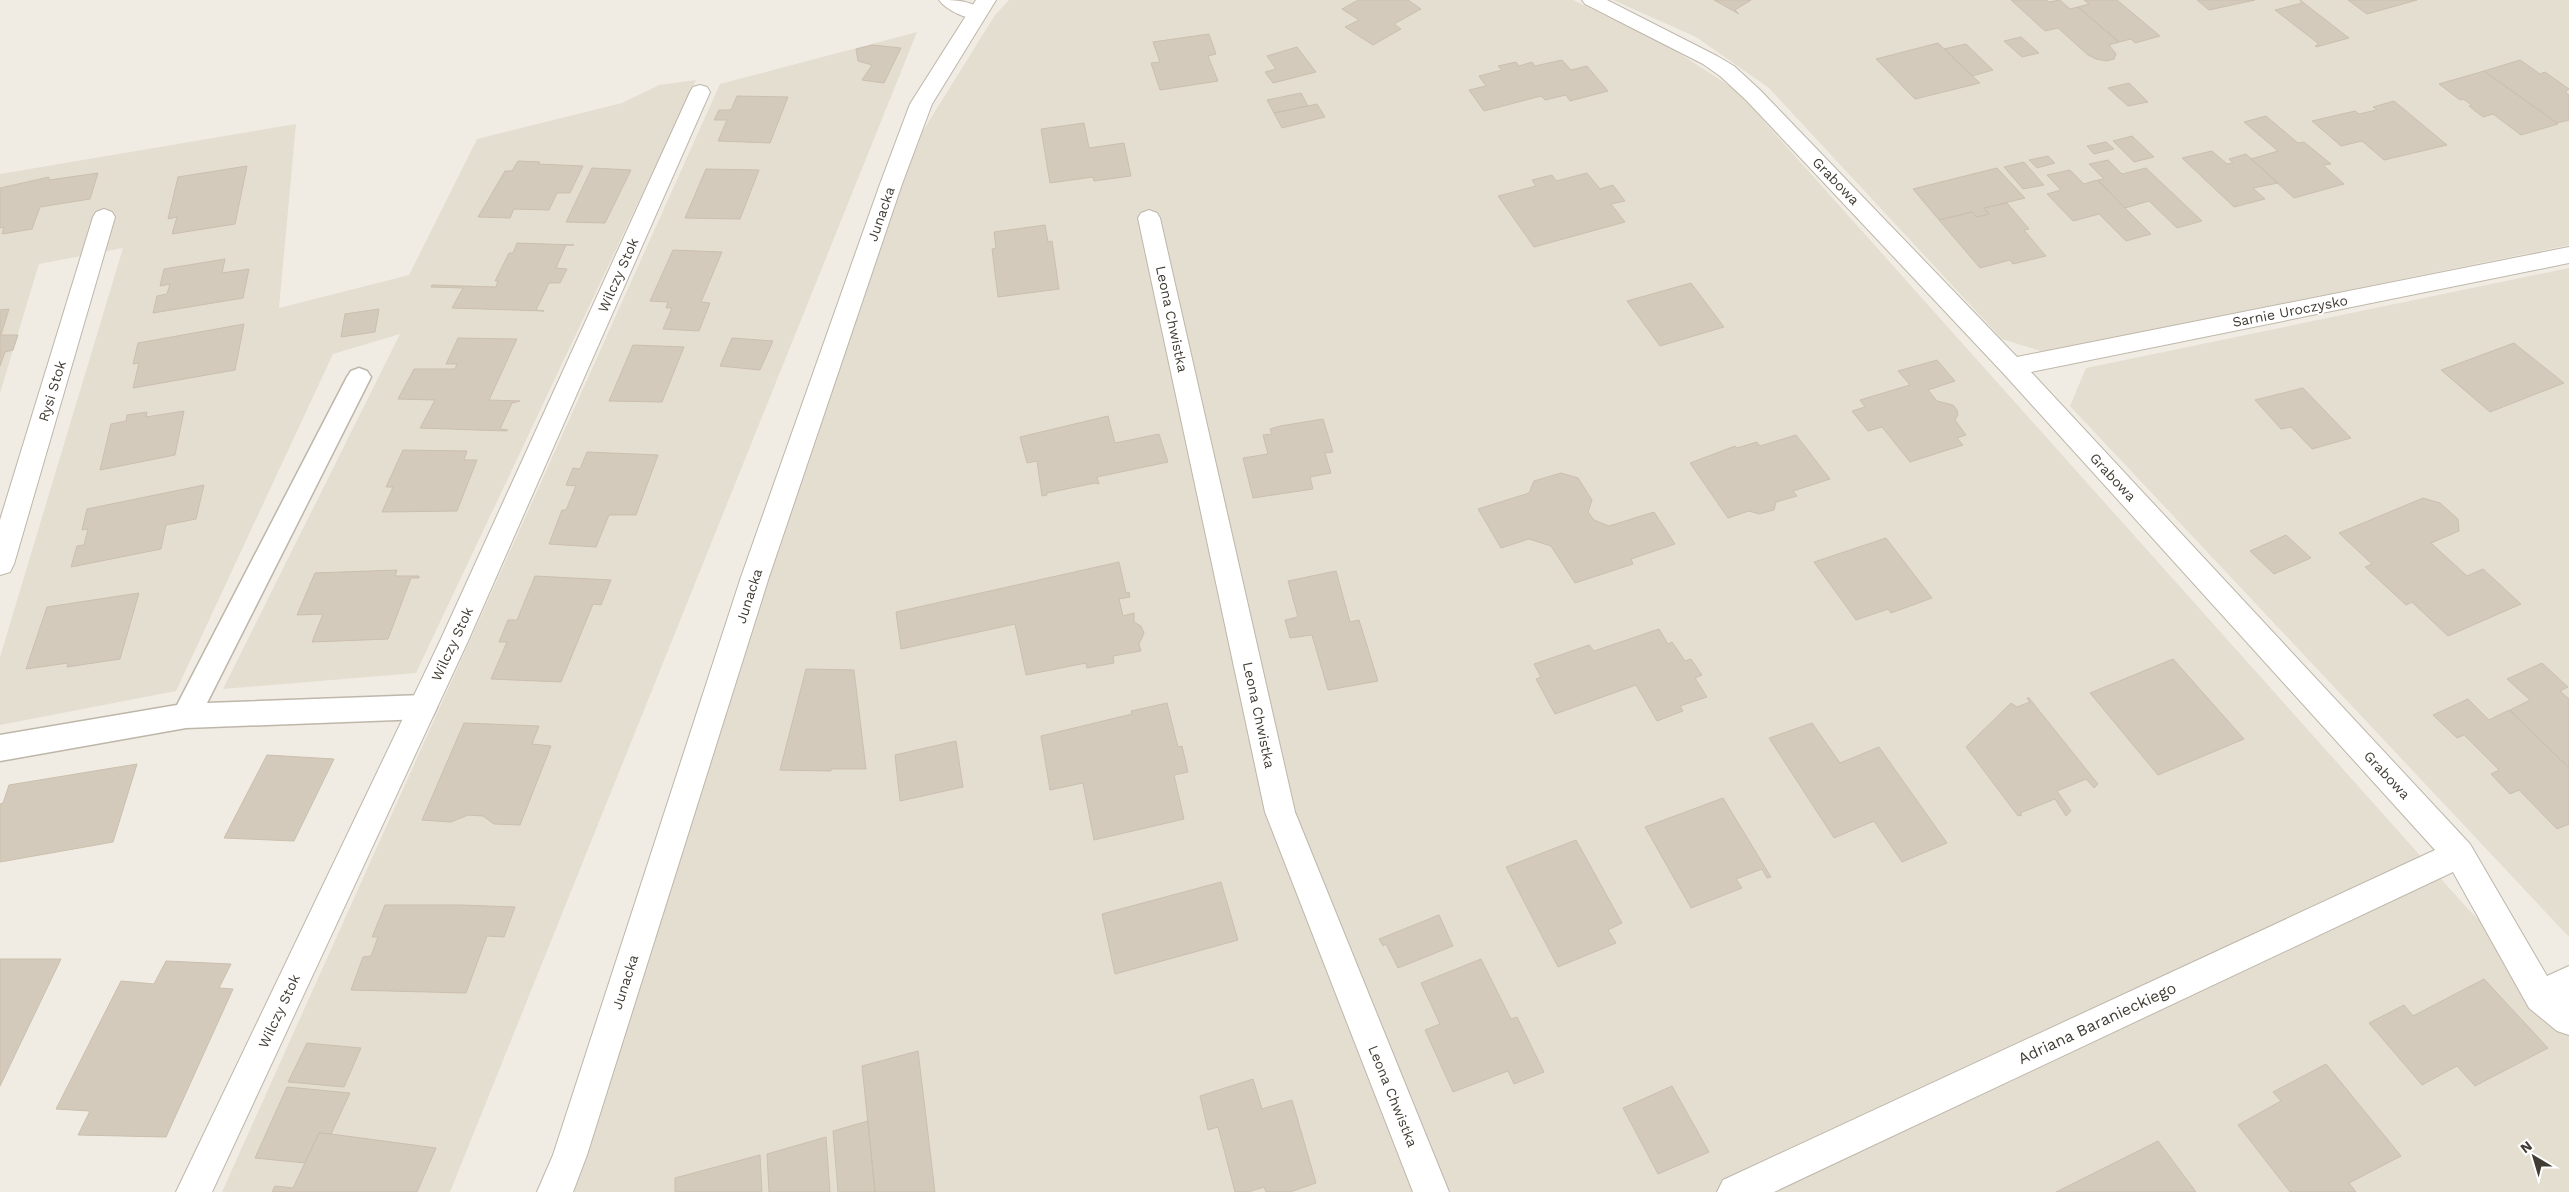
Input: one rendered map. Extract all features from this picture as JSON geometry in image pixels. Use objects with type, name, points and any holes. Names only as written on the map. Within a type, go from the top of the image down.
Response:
[{"type":"street","points":[[949,0],[980,7]]},
{"type":"street","name":"Grabowa","points":[[1592,0],[1697,53],[1740,82],[2012,367],[2459,854],[2541,997],[2569,1019]]},
{"type":"street","name":"Junacka","points":[[554,1192],[573,1145],[758,567],[891,184],[921,104],[980,7]]},
{"type":"street","name":"Wilczy Stok","points":[[194,1192],[423,707],[700,92]]},
{"type":"street","name":"Rysi Stok","points":[[0,564],[104,217]]},
{"type":"street","name":"Leona Chwistka","points":[[1149,218],[1280,812],[1431,1192]]},
{"type":"street","name":"Sarnie Uroczysko","points":[[2012,367],[2569,255]]},
{"type":"street","name":"Adriana Baranieckiego","points":[[1735,1192],[2459,854]]},
{"type":"street","points":[[2541,997],[2569,982]]},
{"type":"lane","points":[[186,716],[359,377]]},
{"type":"lane","points":[[0,748],[186,716],[423,707]]},
{"type":"shaded area","points":[[1009,0],[1573,0],[1671,48],[1736,90],[2468,909],[2569,1010],[2569,1192],[573,1192],[807,417],[906,158],[995,15]]},
{"type":"shaded area","points":[[1613,0],[2569,0],[2569,245],[2044,352],[2002,339],[1769,88],[1696,37]]},
{"type":"shaded area","points":[[917,32],[450,1192],[222,1192],[720,84]]},
{"type":"shaded area","points":[[696,80],[416,673],[223,689],[400,334],[333,354],[176,691],[0,725],[0,657],[123,248],[39,264],[0,393],[0,174],[296,124],[279,308],[409,275],[477,139],[622,103],[659,85]]},
{"type":"shaded area","points":[[2569,268],[2569,937],[2070,406],[2086,368]]},
{"type":"building","points":[[1358,0],[1408,0],[1421,9],[1394,24],[1401,29],[1373,45],[1345,27],[1359,20],[1342,9]]},
{"type":"building","points":[[1714,0],[1751,0],[1735,10],[1739,14]]},
{"type":"building","points":[[2011,0],[2046,0],[2049,2],[2060,0],[2070,9],[2078,7],[2119,42],[2109,45],[2116,54],[2114,59],[2106,61],[2088,55],[2058,28],[2045,31]]},
{"type":"building","points":[[2084,0],[2117,0],[2160,36],[2135,43],[2131,39],[2119,42],[2078,7],[2089,4]]},
{"type":"building","points":[[2197,0],[2255,0],[2209,10]]},
{"type":"building","points":[[2300,0],[2349,38],[2316,47],[2319,44],[2275,10],[2302,3]]},
{"type":"building","points":[[2348,0],[2417,0],[2367,14]]},
{"type":"building","points":[[1209,34],[1216,54],[1208,56],[1218,81],[1160,90],[1151,63],[1160,62],[1153,42]]},
{"type":"building","points":[[2021,37],[2039,53],[2022,57],[2004,41]]},
{"type":"building","points":[[1938,43],[1980,83],[1915,99],[1876,59]]},
{"type":"building","points":[[1966,44],[1993,70],[1972,76],[1944,49]]},
{"type":"building","points":[[873,45],[901,48],[884,83],[862,80],[872,65],[858,61],[856,49]]},
{"type":"building","points":[[1297,47],[1316,72],[1273,83],[1265,72],[1276,69],[1267,56]]},
{"type":"building","points":[[1562,60],[1571,70],[1587,66],[1608,91],[1570,101],[1566,95],[1545,100],[1541,96],[1484,111],[1469,90],[1486,86],[1479,76],[1502,70],[1498,66],[1516,62],[1519,66],[1532,62],[1535,66]]},
{"type":"building","points":[[2520,60],[2540,74],[2545,72],[2569,89],[2565,92],[2569,95],[2569,120],[2557,123],[2484,71]]},
{"type":"building","points":[[2484,71],[2558,124],[2521,135],[2493,114],[2483,117],[2469,106],[2472,105],[2463,99],[2460,100],[2439,84]]},
{"type":"building","points":[[2129,83],[2148,102],[2128,106],[2108,88]]},
{"type":"building","points":[[1301,93],[1308,106],[1274,113],[1267,100]]},
{"type":"building","points":[[737,96],[788,97],[770,143],[718,141],[727,120],[714,120],[719,110],[731,110]]},
{"type":"building","points":[[2394,101],[2447,145],[2384,160],[2362,141],[2341,146],[2312,121],[2355,111],[2359,114],[2377,110],[2373,107]]},
{"type":"building","points":[[1317,104],[1325,117],[1282,128],[1274,113]]},
{"type":"building","points":[[2266,116],[2298,143],[2304,142],[2331,164],[2323,165],[2344,184],[2294,198],[2251,159],[2278,151],[2244,122]]},
{"type":"building","points":[[1084,123],[1089,148],[1124,143],[1131,176],[1094,181],[1093,177],[1050,183],[1041,129]]},
{"type":"building","points":[[2132,136],[2154,157],[2134,162],[2113,141]]},
{"type":"building","points":[[2106,142],[2114,149],[2094,154],[2087,146]]},
{"type":"building","points":[[2212,151],[2227,164],[2233,163],[2229,159],[2246,154],[2278,183],[2253,188],[2265,199],[2234,207],[2182,158]]},
{"type":"building","points":[[2048,156],[2055,163],[2037,168],[2029,160]]},
{"type":"building","points":[[2108,160],[2122,174],[2146,168],[2202,221],[2177,228],[2149,201],[2125,208],[2098,180],[2104,179],[2089,164]]},
{"type":"building","points":[[518,161],[583,166],[570,193],[557,193],[549,210],[514,209],[510,218],[478,217],[505,171],[512,171]]},
{"type":"building","points":[[2024,162],[2044,185],[2023,189],[2004,167]]},
{"type":"building","points":[[247,166],[235,224],[172,234],[177,217],[168,219],[178,177]]},
{"type":"building","points":[[592,168],[631,170],[605,223],[566,222]]},
{"type":"building","points":[[1997,168],[2025,198],[1984,208],[1989,214],[1977,217],[1972,212],[1939,220],[1913,189]]},
{"type":"building","points":[[706,169],[759,170],[740,219],[685,218]]},
{"type":"building","points":[[2070,170],[2084,184],[2097,180],[2151,234],[2126,241],[2099,214],[2073,221],[2047,194],[2061,190],[2047,175]]},
{"type":"building","points":[[98,173],[90,199],[40,207],[32,229],[2,234],[4,227],[0,228],[0,188],[49,177],[49,180]]},
{"type":"building","points":[[1587,173],[1600,189],[1613,185],[1625,201],[1611,204],[1625,222],[1534,247],[1498,196],[1536,186],[1532,180],[1552,175],[1556,181]]},
{"type":"building","points":[[2007,203],[2029,229],[2024,230],[2046,256],[2013,264],[2010,260],[1980,268],[1939,220],[1972,212],[1977,217],[1989,214],[1984,208]]},
{"type":"building","points":[[1045,225],[1048,242],[1052,241],[1059,289],[998,297],[992,249],[996,248],[994,232]]},
{"type":"building","points":[[517,243],[574,245],[566,245],[556,268],[567,269],[560,283],[549,283],[536,310],[544,311],[452,308],[463,288],[431,287],[432,285],[496,287],[498,281],[495,281],[509,253],[513,253]]},
{"type":"building","points":[[673,250],[722,252],[701,302],[710,303],[699,331],[663,329],[672,308],[666,308],[668,302],[650,301]]},
{"type":"building","points":[[225,259],[222,273],[249,269],[243,298],[153,313],[157,296],[167,294],[170,284],[160,286],[164,269]]},
{"type":"building","points":[[1691,283],[1724,327],[1660,346],[1627,301]]},
{"type":"building","points":[[9,309],[1,335],[18,335],[13,350],[5,352],[0,366],[0,310]]},
{"type":"building","points":[[379,309],[375,332],[341,337],[345,314]]},
{"type":"building","points":[[244,324],[235,370],[133,388],[139,363],[133,364],[138,343]]},
{"type":"building","points":[[458,338],[517,339],[489,400],[520,401],[512,403],[500,429],[507,431],[420,428],[435,400],[398,399],[414,369],[455,369],[457,364],[446,364]]},
{"type":"building","points":[[732,338],[773,341],[760,370],[720,366]]},
{"type":"building","points":[[2514,343],[2564,383],[2490,412],[2441,370]]},
{"type":"building","points":[[633,345],[684,347],[662,402],[609,401]]},
{"type":"building","points":[[1937,360],[1955,381],[1928,390],[1937,401],[1953,405],[1958,415],[1955,420],[1966,435],[1957,438],[1963,445],[1910,462],[1882,427],[1868,431],[1852,411],[1865,407],[1860,400],[1910,385],[1898,371]]},
{"type":"building","points":[[2303,388],[2351,438],[2312,449],[2291,427],[2281,429],[2255,400]]},
{"type":"building","points":[[184,411],[175,455],[100,470],[111,424],[126,421],[127,415],[147,412],[146,417]]},
{"type":"building","points":[[1108,416],[1115,443],[1159,434],[1168,462],[1097,477],[1099,484],[1095,483],[1047,493],[1047,495],[1042,496],[1037,461],[1027,463],[1020,437]]},
{"type":"building","points":[[1323,419],[1333,452],[1325,453],[1331,473],[1310,477],[1313,489],[1253,498],[1243,458],[1268,454],[1263,435],[1272,434],[1270,429],[1280,426]]},
{"type":"building","points":[[1796,435],[1830,479],[1793,491],[1797,496],[1776,502],[1774,510],[1759,514],[1749,511],[1728,518],[1690,463],[1735,446],[1737,448],[1757,442],[1760,446]]},
{"type":"building","points":[[403,450],[467,451],[464,460],[477,460],[457,511],[382,512],[393,487],[386,487]]},
{"type":"building","points":[[587,452],[658,455],[636,515],[609,515],[596,547],[549,544],[562,510],[566,510],[576,486],[566,485],[573,468],[580,469]]},
{"type":"building","points":[[1561,473],[1578,478],[1592,500],[1588,512],[1594,520],[1609,526],[1654,512],[1675,544],[1631,559],[1633,564],[1575,583],[1551,546],[1529,539],[1501,548],[1478,509],[1529,493],[1534,481]]},
{"type":"building","points":[[204,485],[196,519],[166,525],[161,549],[71,567],[77,546],[84,545],[88,529],[82,530],[87,509]]},
{"type":"building","points":[[2423,498],[2440,503],[2458,519],[2459,531],[2431,543],[2467,576],[2483,569],[2521,604],[2448,636],[2412,602],[2406,605],[2365,567],[2372,564],[2339,533]]},
{"type":"building","points":[[2286,535],[2311,558],[2274,574],[2250,551]]},
{"type":"building","points":[[1886,538],[1932,598],[1891,613],[1888,609],[1856,620],[1814,562]]},
{"type":"building","points":[[1119,562],[1126,593],[1129,592],[1130,597],[1119,599],[1123,616],[1134,613],[1134,622],[1141,626],[1144,633],[1139,644],[1141,651],[1113,656],[1114,663],[1087,668],[1086,663],[1026,675],[1015,624],[901,649],[896,612]]},
{"type":"building","points":[[397,570],[395,576],[419,576],[419,578],[411,578],[388,639],[312,642],[323,614],[297,615],[315,573]]},
{"type":"building","points":[[1336,571],[1350,622],[1359,620],[1378,681],[1328,690],[1312,635],[1290,638],[1285,620],[1298,617],[1288,581]]},
{"type":"building","points":[[535,576],[611,580],[601,605],[593,604],[561,682],[491,679],[507,642],[499,642],[508,620],[517,620]]},
{"type":"building","points":[[139,593],[120,659],[67,667],[68,663],[26,669],[47,607]]},
{"type":"building","points":[[1659,629],[1668,644],[1672,642],[1685,661],[1691,659],[1702,675],[1695,678],[1707,697],[1680,706],[1683,711],[1657,721],[1636,685],[1555,714],[1536,679],[1541,677],[1534,664],[1589,645],[1594,651]]},
{"type":"building","points":[[2173,659],[2244,739],[2158,775],[2090,693]]},
{"type":"building","points":[[2542,663],[2568,687],[2560,691],[2569,699],[2569,768],[2510,710],[2530,700],[2507,679]]},
{"type":"building","points":[[806,669],[854,670],[866,769],[831,769],[831,771],[780,770]]},
{"type":"building","points":[[2027,698],[2029,698],[2098,784],[2094,788],[2086,779],[2057,791],[2071,811],[2066,816],[2055,799],[2020,813],[2022,815],[2018,816],[1966,747],[2011,703],[2017,707],[2030,702]]},
{"type":"building","points":[[2468,699],[2489,720],[2509,710],[2569,768],[2569,824],[2557,829],[2519,790],[2510,794],[2491,774],[2499,770],[2464,735],[2457,738],[2433,715]]},
{"type":"building","points":[[1167,703],[1178,747],[1182,746],[1188,772],[1174,775],[1184,819],[1094,840],[1083,783],[1050,790],[1041,736],[1132,714],[1131,711]]},
{"type":"building","points":[[464,723],[539,726],[532,744],[551,746],[520,825],[494,824],[483,816],[468,815],[451,822],[422,820]]},
{"type":"building","points":[[1812,723],[1840,763],[1879,747],[1947,843],[1902,862],[1874,821],[1834,838],[1769,738]]},
{"type":"building","points":[[956,741],[963,787],[900,801],[895,755]]},
{"type":"building","points":[[267,755],[334,759],[294,841],[224,838]]},
{"type":"building","points":[[137,764],[113,842],[0,862],[0,804],[3,803],[9,785]]},
{"type":"building","points":[[1723,798],[1771,877],[1767,878],[1762,869],[1736,879],[1742,888],[1691,908],[1645,827]]},
{"type":"building","points":[[1576,840],[1622,923],[1608,930],[1616,943],[1558,967],[1506,867]]},
{"type":"building","points":[[1221,882],[1238,940],[1115,974],[1102,914]]},
{"type":"building","points":[[385,905],[515,907],[504,937],[487,936],[466,993],[351,990],[363,957],[371,956],[378,937],[372,937]]},
{"type":"building","points":[[1439,915],[1453,946],[1398,968],[1386,944],[1383,946],[1379,939]]},
{"type":"building","points":[[0,959],[61,959],[0,1086]]},
{"type":"building","points":[[1481,959],[1511,1019],[1517,1017],[1544,1072],[1514,1084],[1508,1071],[1453,1092],[1425,1030],[1440,1024],[1421,983]]},
{"type":"building","points":[[166,961],[231,964],[219,988],[233,989],[166,1137],[78,1135],[90,1111],[56,1109],[121,981],[154,984]]},
{"type":"building","points":[[2484,979],[2548,1048],[2475,1086],[2457,1066],[2422,1085],[2369,1023],[2404,1005],[2413,1016]]},
{"type":"building","points":[[307,1043],[361,1048],[344,1087],[288,1082]]},
{"type":"building","points":[[918,1051],[935,1192],[875,1192],[862,1066]]},
{"type":"building","points":[[2326,1064],[2401,1156],[2349,1183],[2356,1192],[2290,1192],[2238,1125],[2281,1101],[2273,1092]]},
{"type":"building","points":[[1253,1079],[1262,1109],[1292,1100],[1316,1183],[1290,1192],[1266,1192],[1264,1187],[1248,1192],[1235,1192],[1218,1127],[1208,1130],[1200,1096]]},
{"type":"building","points":[[1672,1086],[1709,1152],[1658,1174],[1623,1108]]},
{"type":"building","points":[[287,1087],[350,1093],[331,1134],[319,1133],[305,1163],[255,1158]]},
{"type":"building","points":[[868,1121],[875,1192],[838,1192],[833,1131]]},
{"type":"building","points":[[319,1133],[436,1148],[417,1192],[272,1192],[275,1186],[293,1188]]},
{"type":"building","points":[[826,1137],[830,1192],[769,1192],[767,1154]]},
{"type":"building","points":[[2158,1141],[2196,1192],[2056,1192]]},
{"type":"building","points":[[760,1155],[762,1192],[675,1192],[675,1178]]}]
